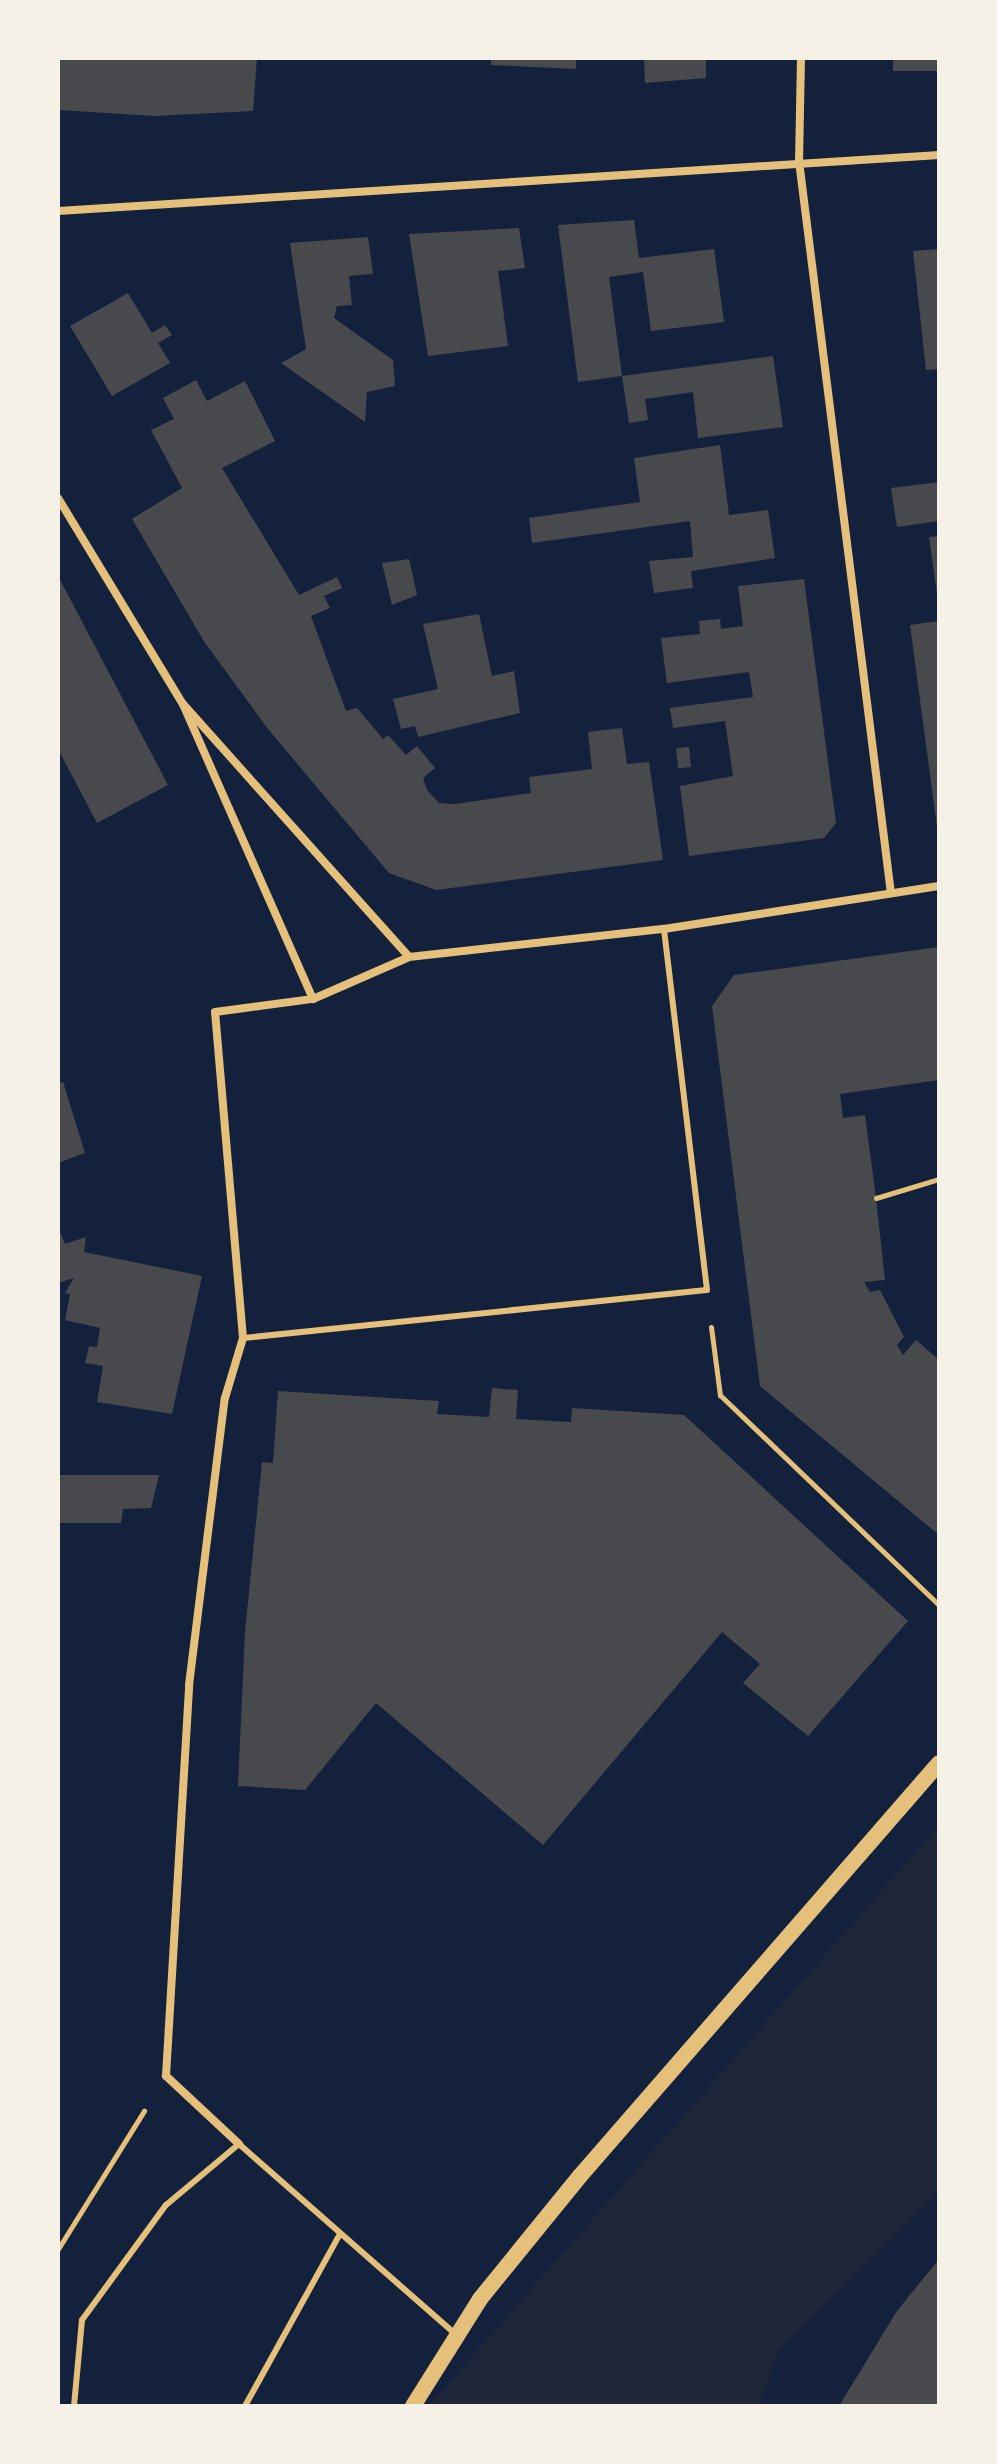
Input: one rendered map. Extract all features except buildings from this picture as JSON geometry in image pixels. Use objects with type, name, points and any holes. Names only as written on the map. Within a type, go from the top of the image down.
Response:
[{"type":"main road","points":[[413,2406],[480,2299],[580,2176],[939,1763]]},
{"type":"street","points":[[801,58],[799,161],[891,893]]},
{"type":"street","points":[[58,211],[799,161],[939,155]]},
{"type":"street","points":[[58,498],[183,704],[313,999]]},
{"type":"street","points":[[183,704],[409,957]]},
{"type":"street","points":[[239,2144],[166,2076],[189,1685],[225,1398],[243,1338],[215,1012],[313,999],[409,957],[664,929],[939,886]]},
{"type":"lane","points":[[243,1338],[707,1290],[664,929]]},
{"type":"lane","points":[[74,2406],[82,2320],[166,2205],[239,2144],[458,2336]]},
{"type":"lane","points":[[245,2406],[340,2234]]},
{"type":"path","points":[[876,1198],[939,1179]]},
{"type":"path","points":[[707,1290],[720,1395],[939,1605]]},
{"type":"path","points":[[58,2249],[166,2076]]},
{"type":"shaded area","points":[[939,1825],[939,2193],[778,2351],[760,2406],[428,2406]]}]
